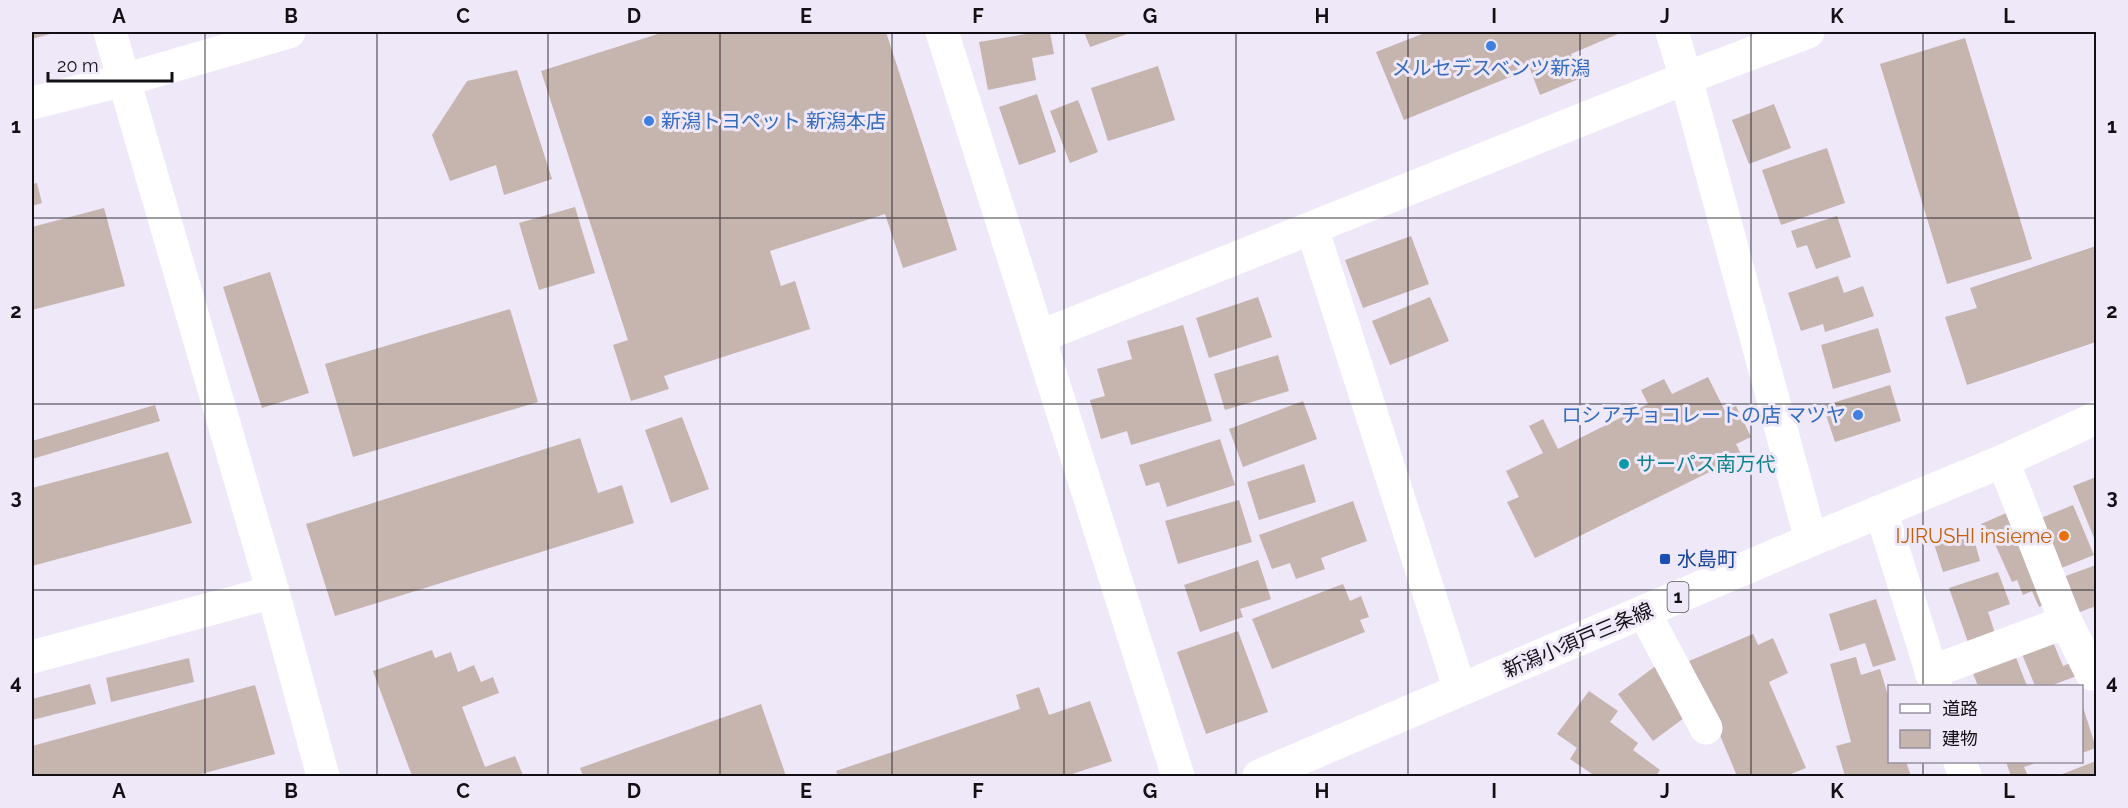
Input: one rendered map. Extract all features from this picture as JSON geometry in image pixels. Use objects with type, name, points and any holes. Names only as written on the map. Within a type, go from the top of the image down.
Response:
[{"type":"street","points":[[110,32],[273,592],[322,777]]},
{"type":"street","points":[[32,103],[124,80],[289,32]]},
{"type":"street","points":[[942,32],[1179,777]]},
{"type":"street","points":[[1672,32],[1811,540]]},
{"type":"street","points":[[1039,337],[1686,78],[1808,32]]},
{"type":"street","points":[[1312,228],[1460,690]]},
{"type":"street","name":"新潟小須戸三条線","points":[[1269,775],[1460,690],[1811,540],[2003,461],[2097,418]]},
{"type":"street","points":[[2003,461],[2066,622],[2092,674]]},
{"type":"street","points":[[1881,511],[1933,679],[2066,622]]},
{"type":"street","points":[[32,657],[273,592]]},
{"type":"street","points":[[1644,612],[1706,728]]},
{"type":"building","points":[[32,32],[49,32],[50,34],[32,39]]},
{"type":"building","points":[[664,32],[886,32],[957,250],[903,268],[885,214],[770,251],[781,286],[795,281],[810,329],[664,376],[669,389],[631,401],[613,345],[628,340],[541,71]]},
{"type":"building","points":[[1050,32],[1054,54],[1032,58],[1036,80],[988,90],[979,42]]},
{"type":"building","points":[[1084,32],[1133,32],[1090,47]]},
{"type":"building","points":[[1427,32],[1617,32],[1618,34],[1571,54],[1581,78],[1540,95],[1530,69],[1404,120],[1376,52]]},
{"type":"building","points":[[1965,38],[2032,259],[1947,284],[1880,64]]},
{"type":"building","points":[[1158,66],[1175,120],[1108,141],[1091,88]]},
{"type":"building","points":[[517,70],[552,179],[504,195],[496,165],[450,181],[432,135],[467,81]]},
{"type":"building","points":[[1037,94],[1056,152],[1019,165],[999,107]]},
{"type":"building","points":[[1078,100],[1098,152],[1070,163],[1050,111]]},
{"type":"building","points":[[1774,104],[1791,148],[1749,164],[1732,120]]},
{"type":"building","points":[[1827,148],[1845,203],[1781,225],[1762,170]]},
{"type":"building","points":[[37,183],[42,203],[32,206],[32,184]]},
{"type":"building","points":[[575,207],[595,273],[539,290],[519,223]]},
{"type":"building","points":[[104,208],[125,286],[32,310],[32,227]]},
{"type":"building","points":[[1837,216],[1851,257],[1816,269],[1807,245],[1797,248],[1791,231]]},
{"type":"building","points":[[1411,236],[1429,284],[1363,308],[1345,260]]},
{"type":"building","points":[[2096,246],[2096,342],[1967,385],[1945,317],[1977,308],[1970,288]]},
{"type":"building","points":[[270,272],[309,393],[262,408],[223,287]]},
{"type":"building","points":[[1838,276],[1844,293],[1863,286],[1874,316],[1825,332],[1823,324],[1801,331],[1788,293]]},
{"type":"building","points":[[1258,297],[1272,337],[1209,358],[1196,318]]},
{"type":"building","points":[[1430,297],[1449,341],[1390,365],[1372,321]]},
{"type":"building","points":[[510,309],[538,402],[353,457],[325,364]]},
{"type":"building","points":[[1183,325],[1212,421],[1131,445],[1127,431],[1101,439],[1090,400],[1105,396],[1097,369],[1132,359],[1127,341]]},
{"type":"building","points":[[1878,328],[1891,372],[1833,389],[1821,345]]},
{"type":"building","points":[[1278,355],[1289,391],[1225,410],[1214,374]]},
{"type":"building","name":"サーパス南万代","points":[[1708,377],[1725,411],[1736,406],[1751,437],[1736,444],[1742,456],[1535,558],[1507,502],[1519,497],[1506,471],[1543,453],[1529,426],[1543,419],[1558,449],[1648,404],[1641,390],[1664,379],[1672,394]]},
{"type":"building","points":[[1890,385],[1901,421],[1835,442],[1823,406]]},
{"type":"building","points":[[1303,401],[1317,439],[1243,467],[1229,429]]},
{"type":"building","points":[[155,405],[160,421],[32,459],[32,441]]},
{"type":"building","points":[[682,417],[709,489],[671,503],[645,430]]},
{"type":"building","points":[[580,438],[598,493],[622,485],[634,523],[335,616],[306,524]]},
{"type":"building","points":[[1220,439],[1235,485],[1167,507],[1159,482],[1146,486],[1139,465]]},
{"type":"building","points":[[168,452],[192,523],[32,566],[32,488]]},
{"type":"building","points":[[1304,464],[1316,502],[1259,520],[1247,482]]},
{"type":"building","points":[[2096,477],[2096,543],[2073,486]]},
{"type":"building","points":[[1239,500],[1252,542],[1178,564],[1165,521]]},
{"type":"building","points":[[1353,501],[1367,541],[1321,558],[1325,569],[1296,579],[1290,563],[1272,569],[1259,535]]},
{"type":"building","points":[[2073,505],[2094,555],[2049,573],[2029,523]]},
{"type":"building","points":[[2011,511],[2051,602],[2039,607],[2032,591],[2023,595],[2017,580],[2012,582],[1994,542],[1989,544],[1981,524]]},
{"type":"building","points":[[1972,532],[1980,561],[1943,572],[1934,544]]},
{"type":"building","points":[[1258,560],[1271,599],[1240,609],[1243,617],[1200,632],[1184,585]]},
{"type":"building","points":[[2096,565],[2096,606],[2069,616],[2055,580]]},
{"type":"building","points":[[1998,572],[2010,604],[1988,612],[1997,639],[1970,648],[1949,588]]},
{"type":"building","points":[[1343,584],[1350,601],[1361,596],[1369,617],[1360,620],[1365,632],[1272,669],[1252,619]]},
{"type":"building","points":[[1876,599],[1896,660],[1873,667],[1865,643],[1840,651],[1829,614]]},
{"type":"building","points":[[1238,631],[1268,712],[1206,734],[1177,652]]},
{"type":"building","points":[[1753,634],[1758,645],[1773,638],[1788,673],[1769,682],[1806,768],[1786,776],[1737,776],[1689,661]]},
{"type":"building","points":[[2053,642],[2063,666],[2077,660],[2082,674],[2053,685],[2035,685],[2022,654]]},
{"type":"building","points":[[432,650],[435,658],[451,652],[458,672],[474,665],[481,682],[493,677],[499,693],[462,707],[485,767],[515,756],[523,775],[412,776],[373,671]]},
{"type":"building","points":[[2015,655],[2027,685],[1978,685],[1972,671]]},
{"type":"building","points":[[1856,657],[1861,675],[1880,669],[1888,695],[1888,763],[1906,763],[1911,776],[1845,776],[1836,746],[1851,742],[1830,664]]},
{"type":"building","points":[[189,658],[194,682],[111,702],[106,678]]},
{"type":"building","points":[[1657,665],[1692,712],[1653,741],[1618,694]]},
{"type":"building","points":[[90,684],[96,704],[32,720],[32,699]]},
{"type":"building","points":[[255,685],[275,754],[194,776],[32,776],[32,746]]},
{"type":"building","points":[[1039,687],[1049,715],[1090,701],[1112,761],[1066,776],[838,776],[836,771],[1020,709],[1016,695]]},
{"type":"building","points":[[1589,691],[1618,711],[1610,722],[1638,743],[1633,750],[1660,770],[1656,776],[1595,776],[1570,759],[1577,748],[1557,734]]},
{"type":"building","points":[[761,704],[786,776],[583,776],[580,768]]},
{"type":"building","points":[[2083,707],[2096,748],[2083,753]]},
{"type":"building","points":[[2096,761],[2096,776],[2057,776]]},
{"type":"building","points":[[2006,763],[2036,763],[2024,767],[2028,776],[2011,776]]},
{"type":"place","name":"メルセデスベンツ新潟","points":[[1491,46]]},
{"type":"place","name":"新潟トヨペット 新潟本店","points":[[649,121]]},
{"type":"place","name":"ロシアチョコレートの店 マツヤ","points":[[1858,415]]},
{"type":"place","name":"サーパス南万代","points":[[1624,464]]},
{"type":"place","name":"IJIRUSHI insieme","points":[[2064,536]]},
{"type":"place","name":"水島町","points":[[1665,559]]}]
